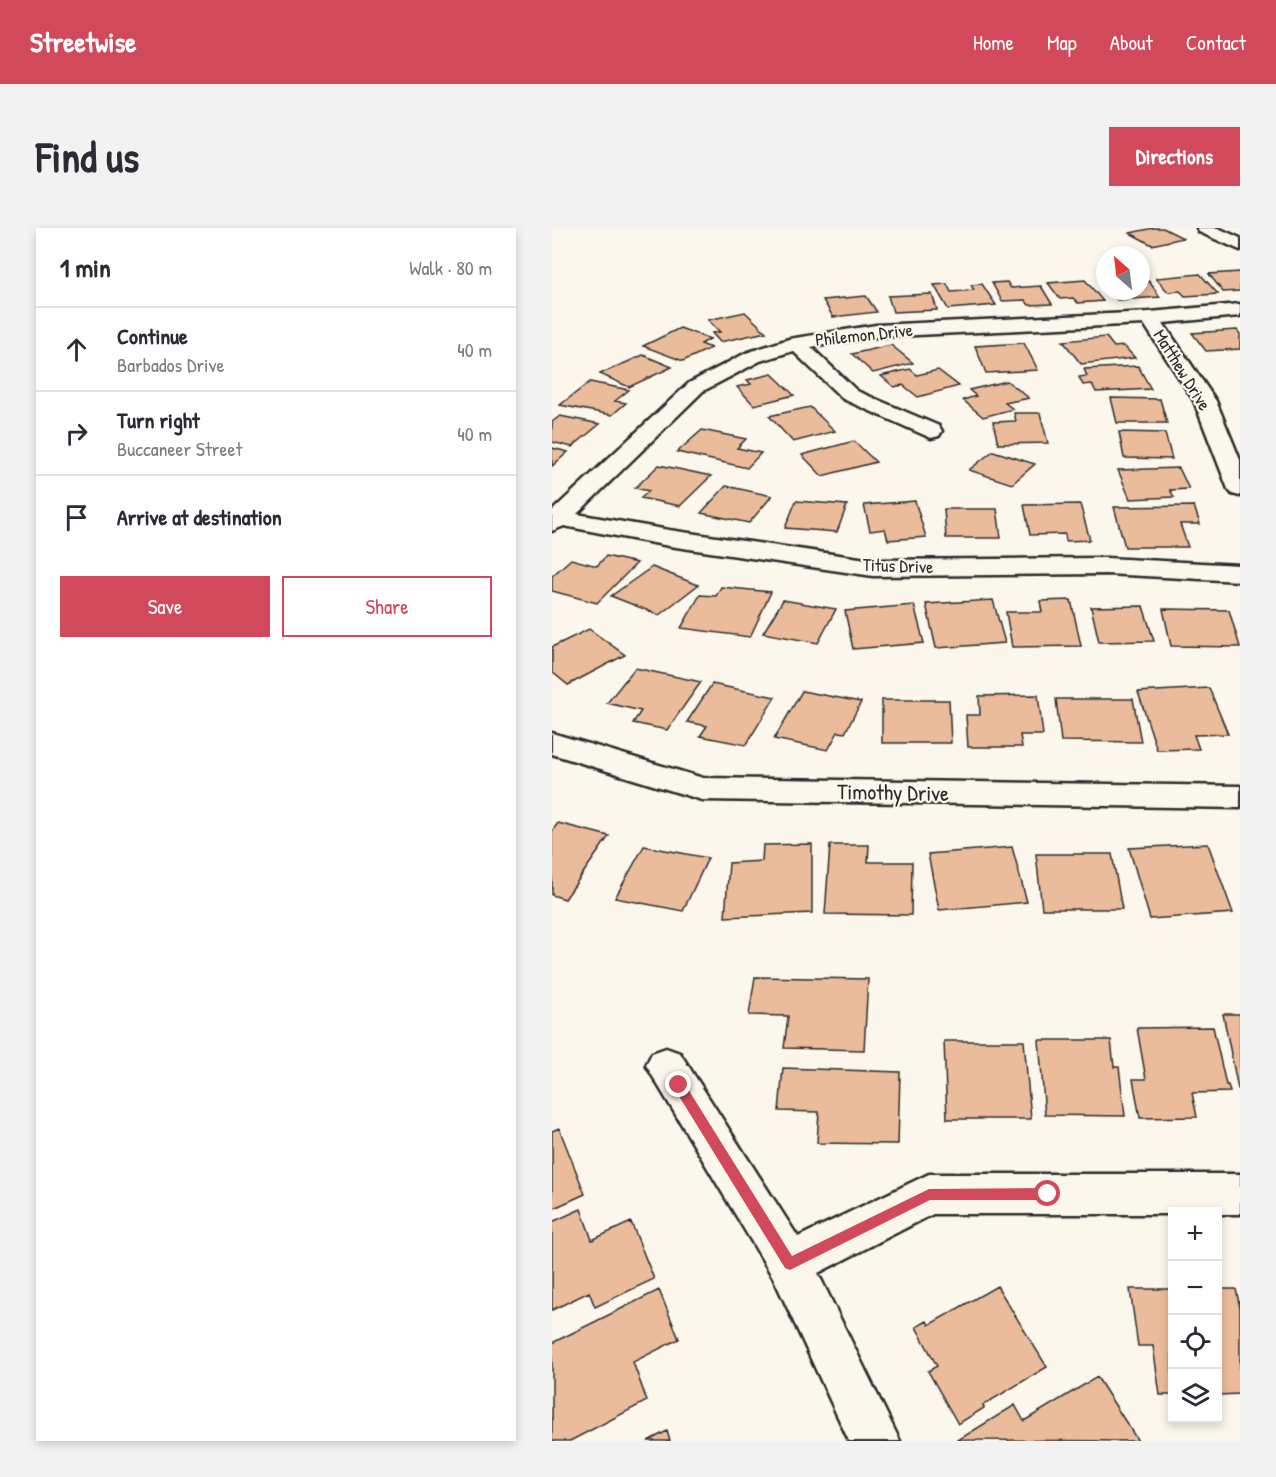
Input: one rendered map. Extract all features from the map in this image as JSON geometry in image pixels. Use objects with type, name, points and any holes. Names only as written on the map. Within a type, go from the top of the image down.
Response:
[{"type":"street","points":[[1205,228],[1240,245]]},
{"type":"street","name":"Philemon Drive","points":[[555,521],[696,387],[753,357],[796,343],[876,331],[1150,318],[1240,310]]},
{"type":"street","name":"Matthew Drive","points":[[1150,318],[1205,401],[1240,489]]},
{"type":"street","points":[[796,343],[850,395],[931,431]]},
{"type":"street","name":"Titus Drive","points":[[555,521],[873,568],[1106,566],[1240,573]]},
{"type":"street","name":"Timothy Drive","points":[[552,743],[702,789],[1240,797]]},
{"type":"street","points":[[666,1065],[790,1264],[875,1441]]},
{"type":"street","points":[[790,1264],[929,1194],[1240,1194]]},
{"type":"building","points":[[1163,228],[1183,238],[1152,245],[1130,233]]},
{"type":"building","points":[[1240,272],[1240,291],[1223,292],[1209,274]]},
{"type":"building","points":[[1200,274],[1218,294],[1185,296],[1180,291],[1168,292],[1156,278]]},
{"type":"building","points":[[1085,280],[1096,293],[1096,300],[1103,301],[1078,303],[1073,298],[1060,299],[1048,283]]},
{"type":"building","points":[[1007,282],[1011,288],[1041,286],[1052,304],[1029,305],[1025,300],[1002,301],[992,283]]},
{"type":"building","points":[[1150,282],[1160,297],[1150,298]]},
{"type":"building","points":[[947,284],[951,292],[974,290],[971,285],[982,284],[996,305],[948,309],[934,285]]},
{"type":"building","points":[[932,294],[937,310],[893,312],[888,296]]},
{"type":"building","points":[[866,296],[877,312],[833,317],[823,300]]},
{"type":"building","points":[[745,312],[766,332],[720,342],[712,333],[720,332],[708,320]]},
{"type":"building","points":[[680,328],[710,339],[701,344],[711,348],[683,361],[643,346]]},
{"type":"building","points":[[1237,330],[1240,334],[1240,349],[1206,351],[1192,333]]},
{"type":"building","points":[[1106,337],[1114,347],[1124,346],[1135,358],[1081,364],[1063,341]]},
{"type":"building","points":[[1024,343],[1038,370],[986,373],[975,346]]},
{"type":"building","points":[[891,345],[913,363],[873,373],[852,354]]},
{"type":"building","points":[[643,355],[672,367],[629,387],[600,374]]},
{"type":"building","points":[[1138,366],[1151,389],[1096,392],[1092,384],[1083,385],[1079,377],[1087,376],[1084,369]]},
{"type":"building","points":[[910,369],[917,375],[938,370],[959,386],[918,397],[903,385],[894,387],[881,376]]},
{"type":"building","points":[[772,374],[794,395],[754,405],[737,387],[751,384],[747,380]]},
{"type":"building","points":[[1007,381],[1029,398],[1005,403],[1013,409],[983,417],[963,400],[976,396],[969,390]]},
{"type":"building","points":[[590,382],[629,390],[615,401],[626,403],[612,415],[560,405]]},
{"type":"building","points":[[1111,398],[1160,399],[1167,423],[1117,423]]},
{"type":"building","points":[[810,407],[835,431],[793,442],[769,416]]},
{"type":"building","points":[[1014,413],[1040,413],[1048,443],[998,444],[993,422],[1016,421]]},
{"type":"building","points":[[560,416],[600,424],[572,447],[552,442],[552,422]]},
{"type":"building","points":[[702,430],[746,439],[737,448],[761,453],[747,468],[677,452]]},
{"type":"building","points":[[1119,432],[1165,433],[1172,459],[1124,458]]},
{"type":"building","points":[[854,441],[876,462],[822,476],[802,455]]},
{"type":"building","points":[[552,448],[568,452],[552,466]]},
{"type":"building","points":[[993,451],[1035,464],[1012,484],[969,470]]},
{"type":"building","points":[[659,465],[711,476],[680,506],[641,498],[649,491],[635,488]]},
{"type":"building","points":[[1179,468],[1189,489],[1170,490],[1174,497],[1130,499],[1118,470]]},
{"type":"building","points":[[726,486],[772,496],[749,523],[701,513]]},
{"type":"building","points":[[796,501],[847,505],[837,532],[785,528]]},
{"type":"building","points":[[915,501],[926,537],[888,540],[885,529],[870,531],[864,505]]},
{"type":"building","points":[[1080,504],[1090,540],[1066,541],[1065,534],[1030,535],[1024,505]]},
{"type":"building","points":[[1194,506],[1200,524],[1180,524],[1188,547],[1125,547],[1114,507]]},
{"type":"building","points":[[944,509],[997,509],[1001,538],[946,538]]},
{"type":"building","points":[[606,556],[637,563],[597,603],[552,591],[552,576],[571,559],[597,566]]},
{"type":"building","points":[[652,567],[698,585],[659,615],[611,596]]},
{"type":"building","points":[[721,587],[771,592],[750,637],[681,628],[700,595],[716,596]]},
{"type":"building","points":[[783,600],[836,609],[818,643],[763,633]]},
{"type":"building","points":[[993,600],[1005,643],[936,648],[926,604]]},
{"type":"building","points":[[1071,600],[1081,646],[1012,647],[1006,612],[1042,612],[1040,601]]},
{"type":"building","points":[[914,605],[924,643],[853,649],[845,611]]},
{"type":"building","points":[[1143,606],[1154,641],[1099,642],[1091,607]]},
{"type":"building","points":[[1163,609],[1229,610],[1240,647],[1171,646]]},
{"type":"building","points":[[589,629],[625,655],[568,685],[552,672],[552,647]]},
{"type":"building","points":[[635,668],[701,682],[667,730],[633,723],[641,711],[607,703]]},
{"type":"building","points":[[712,684],[775,697],[746,745],[700,736],[707,726],[687,722]]},
{"type":"building","points":[[1209,688],[1228,734],[1194,735],[1199,749],[1157,750],[1138,692]]},
{"type":"building","points":[[802,691],[861,702],[845,733],[838,732],[828,750],[774,739]]},
{"type":"building","points":[[1038,695],[1043,735],[1020,735],[1022,747],[968,747],[966,715],[980,715],[979,696]]},
{"type":"building","points":[[1056,699],[1133,699],[1141,742],[1061,741]]},
{"type":"building","points":[[882,700],[949,700],[951,743],[882,743]]},
{"type":"building","points":[[558,823],[609,836],[565,899],[552,895],[552,831]]},
{"type":"building","points":[[812,844],[812,913],[725,917],[729,863],[762,861],[763,845]]},
{"type":"building","points":[[1208,844],[1233,913],[1150,919],[1129,848]]},
{"type":"building","points":[[830,845],[869,845],[868,862],[912,862],[911,915],[825,914]]},
{"type":"building","points":[[644,846],[708,858],[683,911],[615,898]]},
{"type":"building","points":[[1012,847],[1027,902],[939,910],[928,854]]},
{"type":"building","points":[[1036,854],[1112,854],[1122,909],[1042,909]]},
{"type":"building","points":[[755,977],[868,979],[864,1050],[784,1048],[788,1016],[749,1015]]},
{"type":"building","points":[[1223,1014],[1240,1014],[1240,1089],[1238,1089]]},
{"type":"building","points":[[1213,1027],[1226,1085],[1230,1092],[1192,1093],[1197,1117],[1140,1118],[1133,1079],[1146,1079],[1137,1028]]},
{"type":"building","points":[[1039,1040],[1111,1040],[1114,1067],[1119,1067],[1125,1116],[1045,1115]]},
{"type":"building","points":[[944,1041],[1024,1041],[1031,1119],[947,1119]]},
{"type":"building","points":[[783,1068],[900,1072],[898,1144],[817,1143],[819,1112],[779,1111]]},
{"type":"building","points":[[559,1128],[585,1194],[552,1209],[552,1131]]},
{"type":"building","points":[[581,1209],[592,1240],[631,1222],[654,1279],[595,1307],[589,1292],[552,1310],[552,1222]]},
{"type":"building","points":[[997,1286],[1047,1367],[983,1405],[984,1408],[958,1424],[928,1371],[937,1366],[916,1327],[927,1321],[929,1325]]},
{"type":"building","points":[[1130,1289],[1168,1289],[1168,1395],[1160,1395],[1153,1346],[1138,1346]]},
{"type":"building","points":[[1222,1289],[1236,1289],[1240,1308],[1240,1394],[1222,1395]]},
{"type":"building","points":[[659,1290],[679,1339],[633,1362],[647,1401],[570,1441],[552,1441],[552,1343]]},
{"type":"building","points":[[1097,1377],[1138,1441],[958,1440],[1015,1405],[1024,1421]]},
{"type":"building","points":[[667,1431],[670,1441],[648,1441]]},
{"type":"route","points":[[679,1085],[790,1264],[929,1194],[1048,1194]]}]
